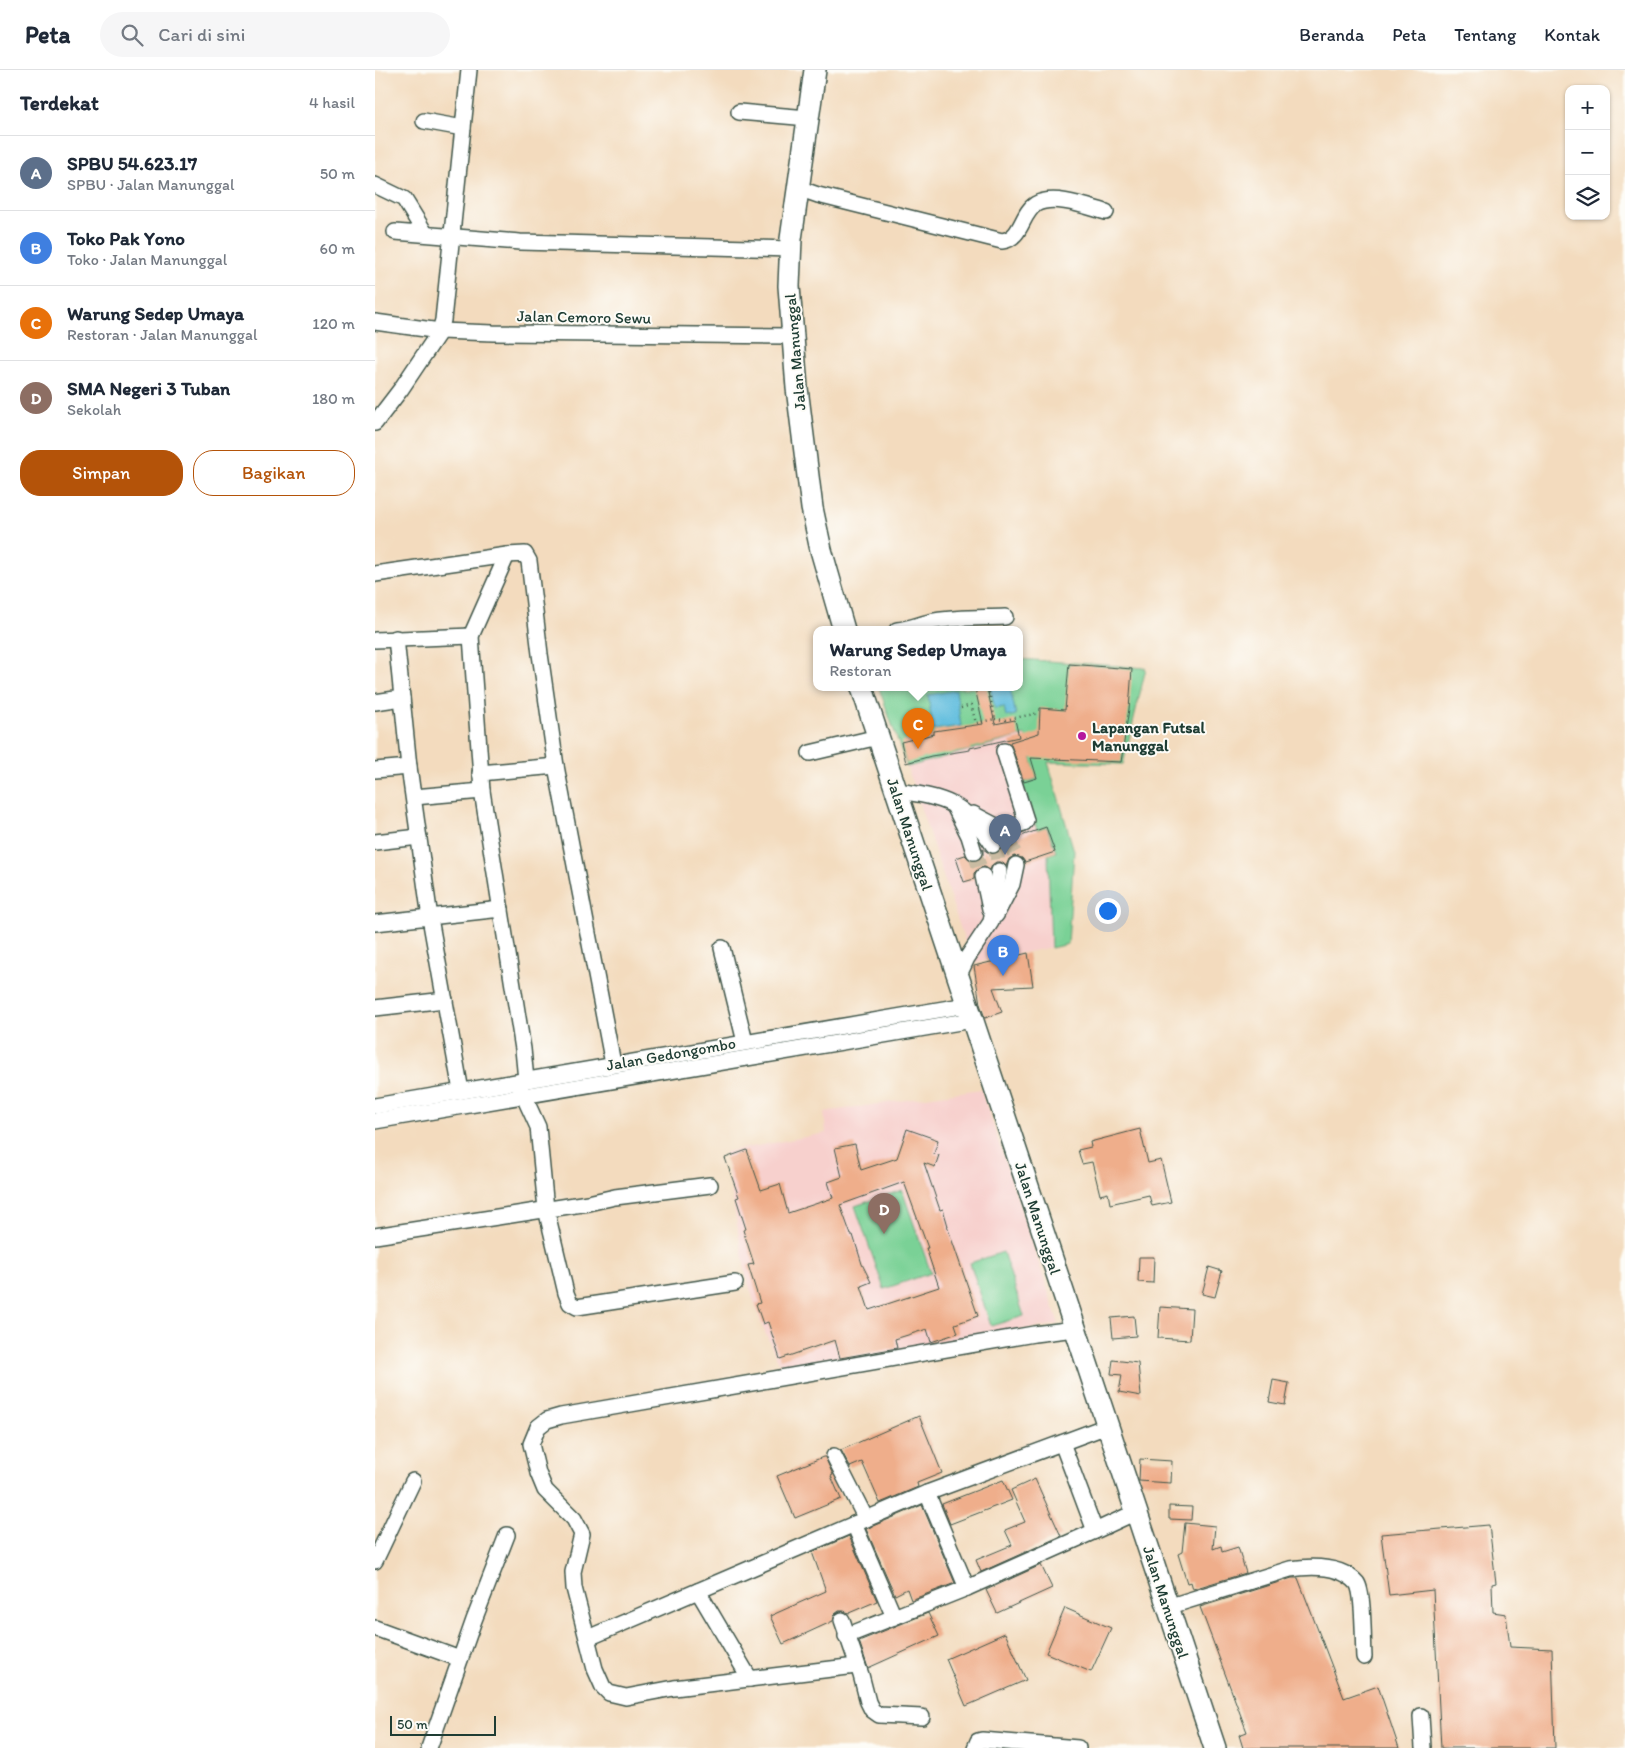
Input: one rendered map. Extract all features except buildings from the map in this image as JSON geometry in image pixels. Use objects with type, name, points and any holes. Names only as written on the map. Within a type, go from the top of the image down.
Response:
[{"type":"highway","name":"Jalan Manunggal","points":[[815,70],[790,249],[789,286],[797,388],[812,508],[820,545],[843,626]]},
{"type":"highway","name":"Jalan Manunggal","points":[[863,691],[1215,1748]]},
{"type":"street","points":[[375,423],[401,390],[440,331],[443,320],[469,70]]},
{"type":"street","points":[[739,112],[808,118]]},
{"type":"street","points":[[424,122],[463,128]]},
{"type":"street","points":[[375,186],[404,199],[425,233]]},
{"type":"street","points":[[798,188],[1002,241],[1011,238],[1020,228],[1031,209],[1041,202],[1066,201],[1106,212]]},
{"type":"street","points":[[395,232],[520,242],[790,249]]},
{"type":"street","name":"Jalan Cemoro Sewu","points":[[375,322],[440,331],[532,334],[793,336]]},
{"type":"street","points":[[375,574],[507,555],[525,554],[529,561],[556,766],[613,1064]]},
{"type":"street","points":[[507,555],[471,636],[480,773],[501,909],[523,1097],[538,1127],[546,1210],[566,1293],[570,1303],[577,1306],[735,1283]]},
{"type":"street","points":[[917,626],[933,621],[956,618],[1005,617]]},
{"type":"street","points":[[375,640],[471,636]]},
{"type":"street","points":[[396,638],[409,766],[430,918],[461,1091]]},
{"type":"street","points":[[375,702],[402,698]]},
{"type":"street","points":[[811,753],[878,736]]},
{"type":"street","points":[[896,791],[931,797],[954,805],[973,818],[981,827],[1000,839],[1026,820],[1004,751]]},
{"type":"street","points":[[375,770],[409,766]]},
{"type":"street","points":[[480,773],[556,766]]},
{"type":"street","points":[[414,798],[482,791]]},
{"type":"street","points":[[954,805],[969,836],[974,852]]},
{"type":"street","points":[[375,842],[419,837]]},
{"type":"street","points":[[958,977],[967,958],[1009,894],[1013,884],[1016,865]]},
{"type":"street","points":[[991,922],[999,871]]},
{"type":"street","points":[[983,876],[991,922]]},
{"type":"street","points":[[375,924],[501,909]]},
{"type":"street","points":[[721,948],[745,1042]]},
{"type":"street","points":[[375,1008],[445,1000]]},
{"type":"street","name":"Jalan Gedongombo","points":[[375,1106],[745,1042],[969,1012]]},
{"type":"street","name":"Jalan Gedongombo","points":[[375,1121],[523,1097],[969,1012]]},
{"type":"street","points":[[375,1236],[546,1210],[615,1197],[710,1185]]},
{"type":"street","points":[[856,1666],[674,1688],[626,1697],[609,1693],[603,1687],[595,1669],[573,1588],[573,1572],[582,1534],[574,1519],[545,1490],[538,1473],[531,1444],[538,1427],[547,1420],[561,1416],[773,1378],[1034,1334],[1075,1329]]},
{"type":"street","points":[[588,1638],[927,1493],[1107,1426]]},
{"type":"street","points":[[1061,1443],[1095,1531]]},
{"type":"street","points":[[834,1456],[895,1617]]},
{"type":"street","points":[[375,1561],[413,1481]]},
{"type":"street","points":[[927,1493],[967,1588]]},
{"type":"street","points":[[846,1636],[967,1588],[1101,1530],[1136,1512]]},
{"type":"street","points":[[429,1748],[507,1535]]},
{"type":"street","points":[[1168,1608],[1290,1569],[1304,1567],[1325,1568],[1342,1573],[1357,1584],[1361,1594],[1364,1657]]},
{"type":"street","points":[[698,1591],[750,1679]]},
{"type":"street","points":[[842,1620],[872,1710],[879,1715],[922,1717]]},
{"type":"street","points":[[375,1628],[460,1659]]},
{"type":"street","points":[[1421,1716],[1423,1748]]},
{"type":"street","points":[[975,1748],[978,1741],[981,1740],[1079,1748]]},
{"type":"path","points":[[989,691],[995,719]]},
{"type":"path","points":[[961,708],[971,705],[976,723],[1039,713]]},
{"type":"shaded area","points":[[1027,734],[1074,851],[1068,944],[972,963],[907,767]]},
{"type":"shaded area","points":[[981,1089],[1059,1324],[783,1371],[762,1326],[747,1279],[725,1152],[826,1133],[824,1112]]},
{"type":"green space","points":[[1023,659],[1146,668],[1123,764],[1048,762],[1074,851],[1068,944],[1051,948],[1048,855],[1056,852],[1047,827],[1037,830],[1022,783],[1037,779],[1025,735],[907,767],[880,691],[1023,691]]},
{"type":"green space","points":[[902,1190],[931,1273],[884,1289],[855,1206]]},
{"type":"green space","points":[[1003,1252],[1024,1316],[991,1326],[970,1263]]},
{"type":"water","points":[[956,691],[961,726],[933,730],[928,695]]},
{"type":"water","points":[[991,691],[1011,691],[1016,715],[1006,717],[1004,707],[995,709]]},
{"type":"tunnel","points":[[1007,840],[1015,854],[1016,865]]},
{"type":"tunnel","points":[[993,845],[997,855],[999,871]]},
{"type":"tunnel","points":[[974,852],[983,876]]},
{"type":"place","name":"Lapangan Futsal Manunggal","points":[[1082,736]]},
{"type":"place","name":"Warung Sedep Umaya","points":[[918,749]]},
{"type":"place","name":"SPBU 54.623.17","points":[[1005,855]]},
{"type":"place","name":"Toko Pak Yono","points":[[1003,976]]},
{"type":"place","name":"SMA Negeri 3 Tuban","points":[[884,1234]]}]
